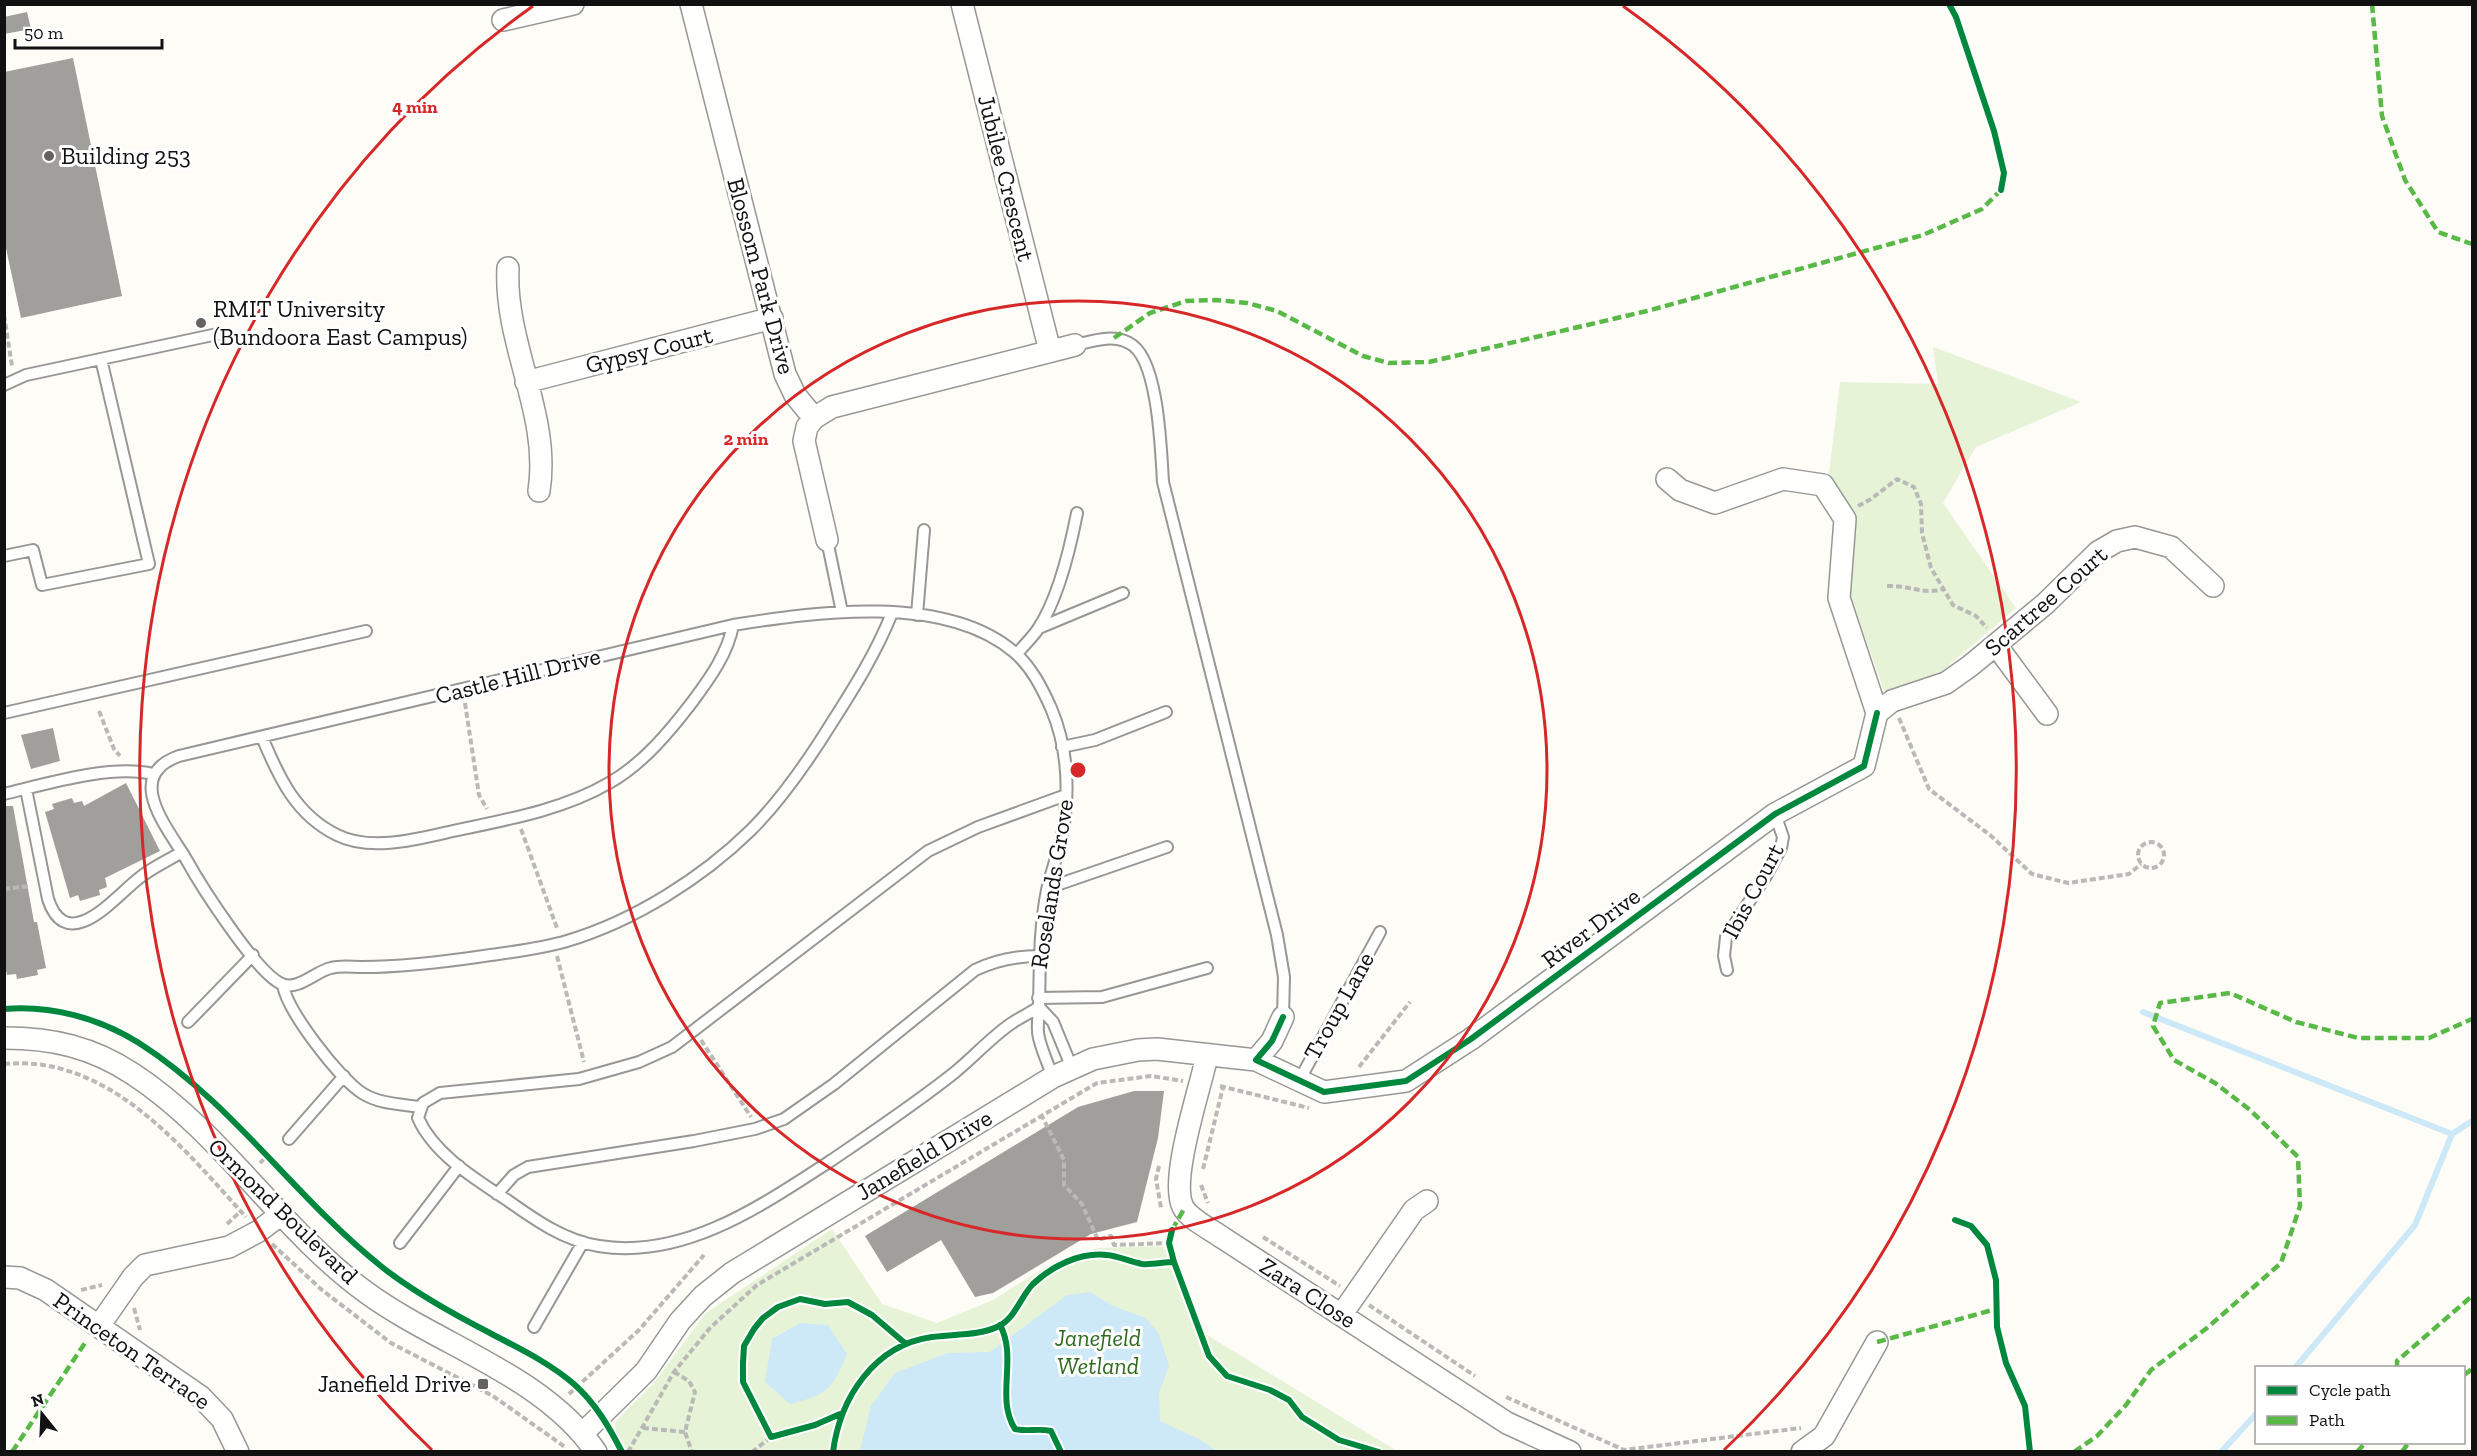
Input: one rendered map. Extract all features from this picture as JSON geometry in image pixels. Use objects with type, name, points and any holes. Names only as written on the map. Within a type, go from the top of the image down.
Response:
[{"type":"street","points":[[503,20],[573,4]]},
{"type":"street","name":"Blossom Park Drive","points":[[691,4],[789,385],[814,418]]},
{"type":"street","name":"Jubilee Crescent","points":[[962,4],[1050,351]]},
{"type":"street","points":[[508,268],[508,306],[540,446],[541,473],[538,491]]},
{"type":"street","name":"Gypsy Court","points":[[526,382],[772,318]]},
{"type":"street","points":[[827,540],[804,441],[807,427],[814,418],[832,407],[1075,345]]},
{"type":"street","points":[[1666,479],[1680,490],[1715,503],[1783,479],[1823,485],[1845,519],[1839,598],[1885,707]]},
{"type":"street","name":"Scartree Court","points":[[1885,707],[1946,683],[1998,644],[2045,604],[2098,552],[2117,541],[2135,537],[2171,547],[2213,586]]},
{"type":"street","points":[[1998,644],[2047,714]]},
{"type":"street","name":"River Drive","points":[[1278,1071],[1324,1092],[1406,1081],[1471,1039],[1775,814],[1864,765],[1885,707]]},
{"type":"street","points":[[1256,1060],[1272,1041],[1283,1017]]},
{"type":"street","name":"Ormond Boulevard","points":[[4,1038],[43,1038],[76,1046],[104,1056],[133,1074],[188,1119],[274,1209],[327,1260],[368,1294],[524,1384],[557,1408],[583,1432]]},
{"type":"street","name":"Janefield Drive","points":[[583,1432],[646,1371],[687,1313],[732,1273],[1062,1072],[1093,1059],[1138,1050],[1157,1049],[1256,1060],[1278,1071]]},
{"type":"street","name":"Zara Close","points":[[1207,1056],[1179,1170],[1180,1197],[1184,1209],[1223,1238],[1507,1423],[1570,1452]]},
{"type":"street","points":[[1342,1314],[1414,1210],[1427,1201]]},
{"type":"street","points":[[99,1326],[133,1277],[145,1266],[162,1260],[220,1249],[259,1231],[274,1209]]},
{"type":"street","name":"Princeton Terrace","points":[[4,1277],[33,1283],[99,1326],[212,1406],[222,1419],[238,1452]]},
{"type":"street","points":[[1802,1452],[1824,1436],[1877,1342]]},
{"type":"street","points":[[583,1432],[596,1452]]},
{"type":"lane","points":[[4,385],[15,378],[222,333]]},
{"type":"lane","points":[[1075,345],[1114,338],[1132,344],[1145,362],[1153,387],[1160,423],[1163,482],[1277,935],[1284,977],[1283,1017]]},
{"type":"lane","points":[[4,556],[33,550],[42,585],[148,564],[101,359]]},
{"type":"lane","points":[[1017,654],[1039,628],[1067,558],[1077,513]]},
{"type":"lane","points":[[917,615],[924,530]]},
{"type":"lane","points":[[827,540],[842,612]]},
{"type":"lane","points":[[1039,628],[1123,593]]},
{"type":"lane","points":[[4,794],[102,774],[130,772],[153,774],[152,796],[182,852],[217,907],[253,955],[271,977],[283,985],[293,986],[330,968],[412,966],[560,943],[604,927],[651,903],[715,861],[753,828],[822,739],[878,648],[892,613]]},
{"type":"lane","name":"Roselands Grove","points":[[892,613],[942,620],[980,632],[1017,654],[1038,681],[1047,699],[1062,747],[1066,795],[1062,836],[1048,888],[1039,956],[1037,1025],[1039,1040],[1062,1072]]},
{"type":"lane","name":"Castle Hill Drive","points":[[153,774],[161,764],[179,756],[733,625],[804,614],[892,613]]},
{"type":"lane","points":[[262,737],[285,785],[301,810],[322,827],[353,842],[380,843],[418,838],[513,818],[594,791],[638,762],[666,734],[700,692],[727,647],[733,625]]},
{"type":"lane","points":[[4,713],[366,631]]},
{"type":"lane","points":[[1062,747],[1095,740],[1166,712]]},
{"type":"lane","points":[[26,789],[50,905],[58,916],[69,922],[85,921],[99,915],[142,875],[182,852]]},
{"type":"lane","points":[[1066,795],[978,827],[928,851],[694,1032],[656,1055],[588,1077],[450,1091],[433,1095],[420,1107],[418,1118],[425,1132],[459,1166],[536,1220],[583,1242],[615,1248],[658,1244],[702,1233],[745,1214],[894,1118],[950,1077],[1039,1002],[1102,997],[1207,968]]},
{"type":"lane","name":"Ibis Court","points":[[1727,970],[1724,948],[1726,937],[1766,876],[1781,848],[1783,837],[1775,814]]},
{"type":"lane","points":[[1048,888],[1167,847]]},
{"type":"lane","name":"Troup Lane","points":[[1299,1081],[1380,932]]},
{"type":"lane","points":[[188,1022],[253,955]]},
{"type":"lane","points":[[497,1194],[514,1175],[528,1167],[630,1152],[755,1129],[784,1119],[834,1084],[975,970],[994,961],[1039,956]]},
{"type":"lane","points":[[283,985],[284,993],[296,1015],[344,1076],[362,1093],[371,1098],[420,1107]]},
{"type":"lane","points":[[1039,1002],[1053,1022],[1062,1072]]},
{"type":"lane","points":[[289,1139],[344,1076]]},
{"type":"lane","points":[[400,1243],[459,1166]]},
{"type":"lane","points":[[534,1327],[583,1242]]},
{"type":"path","points":[[4,315],[15,378]]},
{"type":"path","points":[[1841,513],[1871,500],[1897,479],[1914,488],[1921,504],[1922,533],[1931,568],[1953,605],[1976,616],[1998,644]]},
{"type":"path","points":[[1887,586],[1903,585],[1927,593],[1943,589]]},
{"type":"path","points":[[462,690],[472,738],[479,795],[483,805],[496,822]]},
{"type":"path","points":[[1885,707],[1929,789],[1990,835],[2032,873],[2068,883],[2129,874],[2141,864]]},
{"type":"path","points":[[99,711],[114,749],[127,762],[130,772]]},
{"type":"path","points":[[513,818],[528,842],[555,923],[588,1077]]},
{"type":"path","points":[[2154,842],[2162,848],[2164,857],[2159,865],[2149,868],[2141,864],[2138,852],[2144,844],[2154,842]]},
{"type":"path","points":[[4,889],[45,884]]},
{"type":"path","points":[[1341,1090],[1410,1002]]},
{"type":"path","points":[[694,1032],[746,1108],[755,1129]]},
{"type":"path","points":[[628,1452],[675,1372],[710,1328],[757,1285],[1041,1114],[1097,1083],[1151,1076],[1223,1087],[1314,1110]]},
{"type":"path","points":[[1203,1171],[1223,1087]]},
{"type":"path","points":[[1041,1114],[1064,1160],[1064,1185],[1082,1204],[1098,1240],[1111,1236],[1114,1245],[1170,1240],[1171,1252]]},
{"type":"path","points":[[260,1149],[274,1163]]},
{"type":"path","points":[[1200,1182],[1208,1203],[1215,1208]]},
{"type":"path","points":[[219,1228],[241,1211]]},
{"type":"path","points":[[1260,1236],[1479,1378]]},
{"type":"path","points":[[263,1248],[270,1242]]},
{"type":"path","points":[[539,1428],[576,1386],[639,1330],[704,1255]]},
{"type":"path","points":[[75,1286],[82,1290],[102,1285],[108,1278]]},
{"type":"path","points":[[141,1299],[134,1307],[139,1329],[147,1335]]},
{"type":"path","points":[[675,1372],[689,1381],[695,1392],[685,1432],[692,1452]]},
{"type":"path","points":[[569,1381],[601,1414]]},
{"type":"path","points":[[1497,1391],[1624,1450],[1831,1424]]},
{"type":"path","points":[[643,1428],[685,1432]]},
{"type":"path","points":[[752,1452],[771,1437],[780,1435]]},
{"type":"green space","points":[[1933,347],[2081,402],[1976,447],[1943,503],[2016,608],[1935,677],[1884,691],[1849,591],[1852,519],[1829,474],[1840,382],[1938,384]]},
{"type":"green space","name":"Janefield Wetland","points":[[832,1229],[882,1304],[937,1323],[993,1300],[1052,1263],[1098,1248],[1163,1246],[1194,1327],[1397,1451],[617,1452],[615,1422],[653,1384],[706,1313]]},
{"type":"water","points":[[1090,1292],[1113,1306],[1146,1318],[1159,1334],[1169,1366],[1159,1393],[1160,1421],[1201,1440],[1216,1451],[860,1451],[871,1406],[895,1373],[947,1353],[990,1352],[1067,1295]]},
{"type":"water","points":[[800,1323],[828,1325],[847,1354],[827,1389],[813,1397],[790,1404],[765,1382],[772,1339]]},
{"type":"building","points":[[27,12],[31,29],[4,34],[4,17]]},
{"type":"building","name":"Building 253","points":[[73,58],[122,296],[21,318],[4,239],[4,72]]},
{"type":"building","points":[[53,728],[60,761],[31,769],[21,735]]},
{"type":"building","points":[[126,783],[160,851],[105,878],[107,887],[99,890],[100,895],[80,901],[78,895],[70,898],[45,812],[54,809],[52,804],[72,798],[74,803],[82,801],[84,806]]},
{"type":"building","points":[[4,806],[13,806],[34,922],[37,922],[46,968],[37,970],[38,975],[17,979],[16,974],[7,975],[4,962]]},
{"type":"building","points":[[1134,1091],[1164,1091],[1158,1138],[1137,1222],[1091,1234],[993,1293],[975,1297],[941,1240],[887,1272],[865,1236],[1078,1107]]},
{"type":"waterway","points":[[2143,1012],[2452,1134]]},
{"type":"waterway","points":[[2297,1366],[2415,1225],[2452,1134],[2472,1121]]},
{"type":"waterway","points":[[2221,1452],[2255,1415]]},
{"type":"marked path","points":[[2372,4],[2382,116],[2405,180],[2438,232],[2472,244]]},
{"type":"marked path","points":[[1114,338],[1150,313],[1186,301],[1217,300],[1247,303],[1277,311],[1363,356],[1389,363],[1429,362],[1647,311],[1923,235],[1982,209],[2001,190],[2002,185]]},
{"type":"marked path","points":[[2074,1452],[2097,1436],[2126,1405],[2151,1370],[2207,1328],[2281,1263],[2300,1206],[2298,1157],[2250,1110],[2215,1083],[2174,1060],[2153,1026],[2160,1003],[2230,993],[2296,1022],[2358,1038],[2429,1038],[2472,1019]]},
{"type":"marked path","points":[[1172,1230],[1184,1209]]},
{"type":"marked path","points":[[2397,1366],[2397,1361],[2472,1296]]},
{"type":"marked path","points":[[1877,1342],[1996,1309]]},
{"type":"marked path","points":[[12,1452],[85,1343]]},
{"type":"marked path","points":[[2465,1374],[2472,1369]]},
{"type":"marked path","points":[[2357,1452],[2364,1444]]},
{"type":"marked path","points":[[2402,1452],[2408,1444]]},
{"type":"cycle path","points":[[1949,4],[1956,17],[1994,131],[2004,173],[2001,190]]},
{"type":"cycle path","points":[[1283,1017],[1272,1041],[1256,1060],[1324,1092],[1406,1081],[1471,1039],[1775,814],[1864,766],[1877,713]]},
{"type":"cycle path","points":[[4,1009],[57,1011],[91,1020],[124,1034],[173,1067],[234,1122],[350,1240],[382,1267],[434,1303],[545,1363],[575,1385],[601,1416],[622,1452]]},
{"type":"cycle path","points":[[1955,1220],[1971,1226],[1987,1245],[1996,1280],[1997,1327],[2006,1363],[2025,1406],[2030,1452]]},
{"type":"cycle path","points":[[1172,1230],[1169,1243],[1174,1262],[1209,1356],[1227,1376],[1270,1390],[1289,1400],[1302,1417],[1339,1440],[1379,1452]]},
{"type":"cycle path","points":[[833,1452],[843,1412],[852,1394],[863,1377],[893,1351],[911,1342],[932,1337],[975,1333],[999,1326],[1010,1317],[1033,1284],[1049,1271],[1077,1258],[1107,1255],[1142,1264],[1174,1262]]},
{"type":"cycle path","points":[[840,1414],[815,1425],[771,1437],[743,1382],[744,1346],[763,1318],[778,1307],[800,1299],[825,1304],[848,1302],[872,1315],[906,1344]]},
{"type":"cycle path","points":[[1000,1325],[1007,1351],[1006,1391],[1009,1417],[1015,1429],[1051,1431],[1061,1452]]},
{"type":"place","name":"Building 253","points":[[49,156]]},
{"type":"place","name":"RMIT University (Bundoora East Campus)","points":[[201,323]]},
{"type":"place","name":"Janefield Drive","points":[[483,1384]]}]
